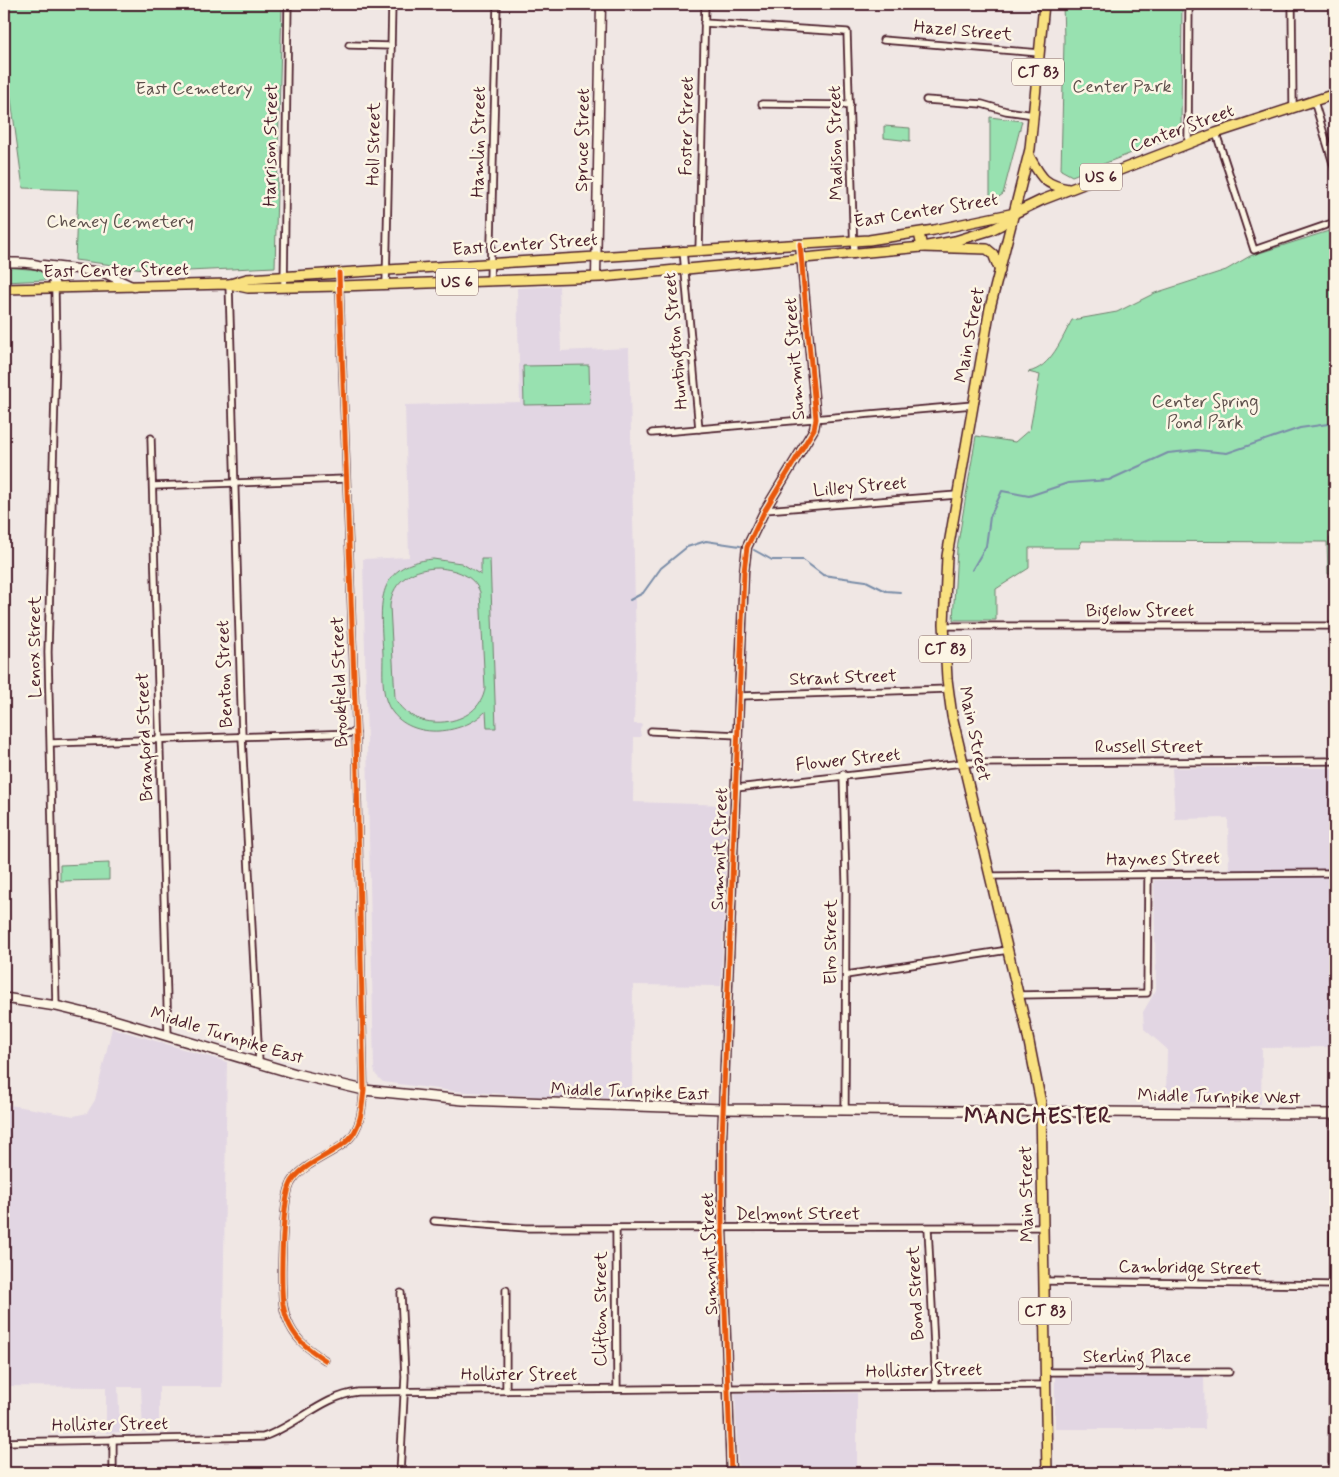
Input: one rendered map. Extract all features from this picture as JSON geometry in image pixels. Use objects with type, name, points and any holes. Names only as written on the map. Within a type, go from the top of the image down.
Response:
[{"type":"main road","name":"Main Street","points":[[1044,4],[1029,156],[991,305],[946,564],[944,626],[948,689],[963,763],[1036,1076],[1042,1113],[1047,1473]]},
{"type":"main road","name":"Center Street","points":[[1015,213],[1216,133],[1335,94]]},
{"type":"main road","points":[[1029,156],[1045,181],[1053,186],[1069,190]]},
{"type":"main road","name":"East Center Street","points":[[229,284],[248,288],[596,277],[854,255],[955,241],[1001,225],[1015,213]]},
{"type":"main road","name":"East Center Street","points":[[4,289],[136,288],[229,284],[247,279],[683,250],[853,241],[920,233],[1015,213]]},
{"type":"main road","points":[[920,233],[922,247],[939,250],[985,248],[992,254],[1000,271]]},
{"type":"main road","name":"Middle Turnpike East","points":[[4,998],[56,1006],[168,1035],[296,1074],[364,1090],[463,1100],[723,1109],[1042,1113]]},
{"type":"main road","name":"Middle Turnpike West","points":[[1042,1113],[1335,1114]]},
{"type":"street","name":"Harrison Street","points":[[284,287],[288,4]]},
{"type":"street","name":"Holl Street","points":[[386,285],[392,4]]},
{"type":"street","name":"Hamlin Street","points":[[490,281],[497,4]]},
{"type":"street","name":"Spruce Street","points":[[596,277],[601,4]]},
{"type":"street","name":"Foster Street","points":[[699,250],[705,4]]},
{"type":"street","points":[[1188,144],[1189,4]]},
{"type":"street","points":[[1292,4],[1293,108]]},
{"type":"street","name":"Madison Street","points":[[704,23],[847,32],[854,255]]},
{"type":"street","name":"Hazel Street","points":[[883,40],[1040,53]]},
{"type":"street","points":[[349,45],[391,46]]},
{"type":"street","points":[[926,100],[982,104],[1006,111],[1034,115]]},
{"type":"street","points":[[1314,101],[1335,170]]},
{"type":"street","points":[[762,104],[850,105]]},
{"type":"street","points":[[1216,133],[1254,250],[1335,222]]},
{"type":"street","name":"Summit Street","points":[[731,1473],[722,1229],[723,1109],[747,550],[765,510],[814,428],[816,419],[800,244]]},
{"type":"street","name":"Huntington Street","points":[[683,250],[699,428]]},
{"type":"street","points":[[4,262],[102,272],[136,288]]},
{"type":"street","points":[[43,266],[51,271],[54,288]]},
{"type":"street","name":"Brookfield Street","points":[[325,1360],[303,1345],[289,1326],[283,1305],[285,1207],[291,1181],[308,1164],[348,1141],[355,1132],[360,1120],[364,1090],[356,733],[345,479],[339,273]]},
{"type":"street","name":"Benton Street","points":[[229,284],[233,482],[242,737],[259,1062]]},
{"type":"street","name":"Lenox Street","points":[[54,288],[56,365],[48,652],[56,1006]]},
{"type":"street","points":[[652,433],[973,405]]},
{"type":"street","name":"Branford Street","points":[[151,438],[168,1035]]},
{"type":"street","points":[[152,486],[345,479]]},
{"type":"street","name":"Lilley Street","points":[[765,510],[957,495]]},
{"type":"street","points":[[1334,539],[1335,582]]},
{"type":"street","name":"Bigelow Street","points":[[944,626],[1335,626]]},
{"type":"street","name":"Strant Street","points":[[740,696],[948,689]]},
{"type":"street","points":[[651,731],[738,735]]},
{"type":"street","points":[[51,743],[356,733]]},
{"type":"street","points":[[1335,756],[1335,761]]},
{"type":"street","name":"Russell Street","points":[[963,763],[1335,761]]},
{"type":"street","name":"Flower Street","points":[[736,788],[843,774],[963,763]]},
{"type":"street","name":"Elro Street","points":[[843,774],[846,975],[845,1110]]},
{"type":"street","name":"Haynes Street","points":[[990,876],[1335,873]]},
{"type":"street","points":[[1018,995],[1147,993],[1148,874]]},
{"type":"street","points":[[846,975],[1008,950]]},
{"type":"street","points":[[1332,1473],[1335,1114]]},
{"type":"street","name":"Delmont Street","points":[[434,1221],[526,1228],[1044,1227]]},
{"type":"street","name":"Clifton Street","points":[[616,1228],[617,1389]]},
{"type":"street","name":"Bond Street","points":[[928,1228],[936,1386]]},
{"type":"street","name":"Cambridge Street","points":[[1045,1282],[1334,1284]]},
{"type":"street","points":[[506,1290],[506,1389]]},
{"type":"street","points":[[400,1473],[405,1391],[401,1293]]},
{"type":"street","name":"Sterling Place","points":[[1046,1372],[1229,1372]]},
{"type":"street","name":"Hollister Street","points":[[4,1442],[263,1437],[280,1431],[345,1393],[506,1389],[1046,1385]]},
{"type":"street","points":[[114,1439],[114,1473]]},
{"type":"shaded area","points":[[559,286],[561,351],[629,348],[636,645],[634,724],[642,724],[640,730],[641,737],[634,737],[633,802],[728,805],[721,986],[633,985],[632,1098],[569,1098],[453,1091],[383,1082],[376,1075],[374,1069],[363,559],[409,557],[405,405],[520,402],[517,288]]},
{"type":"shaded area","points":[[1172,768],[1335,768],[1335,1047],[1262,1048],[1261,1104],[1166,1101],[1167,1049],[1144,1029],[1143,1012],[1156,990],[1154,880],[1229,878],[1228,818],[1175,819]]},
{"type":"shaded area","points":[[112,1028],[227,1062],[222,1387],[159,1387],[159,1432],[143,1432],[141,1387],[118,1387],[120,1432],[106,1433],[106,1387],[4,1386],[4,1104],[74,1116],[87,1113],[95,1100]]},
{"type":"shaded area","points":[[1055,1376],[1204,1376],[1205,1429],[1055,1429]]},
{"type":"shaded area","points":[[735,1393],[857,1393],[857,1473],[738,1473]]},
{"type":"green space","name":"East Cemetery","points":[[4,4],[282,4],[275,267],[166,272],[75,260],[78,190],[23,188],[4,47]]},
{"type":"green space","name":"Center Park","points":[[1063,4],[1182,4],[1181,134],[1072,176],[1061,170]]},
{"type":"green space","points":[[990,117],[1022,121],[1003,194],[990,203]]},
{"type":"green space","points":[[884,126],[910,128],[910,141],[884,138]]},
{"type":"green space","name":"Center Spring Pond Park","points":[[1335,229],[1335,574],[1328,574],[1327,542],[1082,541],[1079,548],[1029,548],[1029,568],[996,589],[996,620],[953,620],[957,549],[976,436],[1015,442],[1030,429],[1040,375],[1028,372],[1043,365],[1049,359],[1072,320],[1117,312],[1155,293],[1226,270],[1250,256]]},
{"type":"green space","points":[[4,267],[41,270],[46,280],[4,282]]},
{"type":"green space","points":[[589,365],[590,404],[524,405],[523,366]]},
{"type":"green space","points":[[433,559],[461,563],[481,575],[481,559],[490,559],[496,728],[487,728],[486,711],[463,726],[450,730],[422,730],[398,718],[389,707],[386,701],[383,681],[381,621],[384,591],[390,580],[399,570],[413,563]],"holes":[[[446,569],[469,577],[480,592],[485,688],[480,701],[471,712],[444,722],[430,722],[416,718],[404,710],[395,698],[390,606],[395,589],[406,577],[422,570]]]},
{"type":"green space","points":[[109,863],[109,880],[60,881],[60,865]]},
{"type":"waterway","points":[[972,570],[986,546],[990,517],[1002,491],[1029,496],[1068,483],[1109,480],[1168,453],[1197,450],[1227,453],[1300,428],[1335,423]]},
{"type":"waterway","points":[[630,600],[643,593],[661,568],[687,547],[706,541],[740,546]]},
{"type":"waterway","points":[[754,550],[772,560],[803,560],[823,575],[866,581],[886,591],[900,592]]},
{"type":"cycle path","points":[[731,1473],[722,1229],[722,1139],[744,572],[747,547],[765,510],[814,429],[816,419],[800,244]]},
{"type":"cycle path","points":[[325,1360],[309,1349],[293,1332],[289,1324],[283,1304],[282,1259],[284,1220],[289,1188],[300,1172],[350,1138],[359,1122],[364,1090],[356,733],[339,273]]},
{"type":"district","name":"MANCHESTER","points":[[1038,1117]]},
{"type":"park label","name":"Cheney Cemetery","points":[[120,222]]}]
